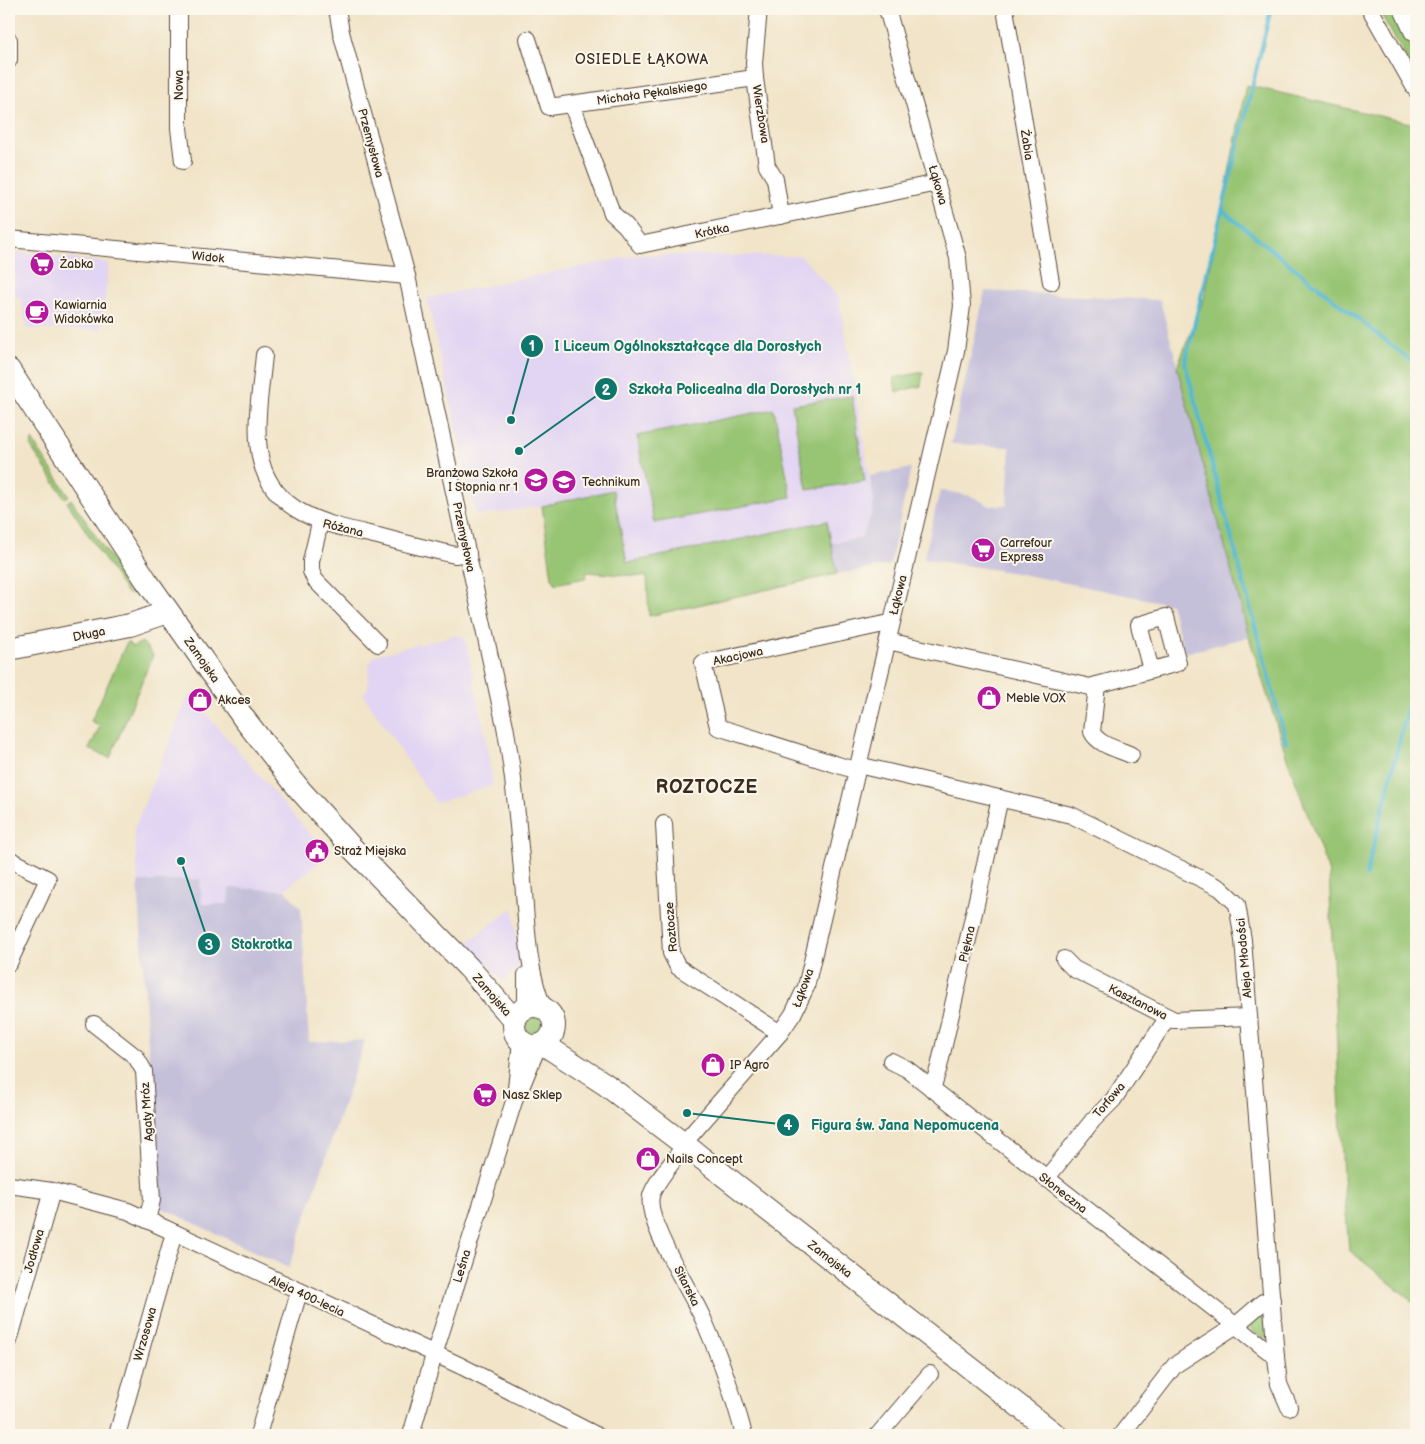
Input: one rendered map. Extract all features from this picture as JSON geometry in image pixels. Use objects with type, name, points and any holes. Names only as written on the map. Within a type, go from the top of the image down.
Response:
[{"type":"street","name":"Nowa","points":[[179,9],[179,128],[183,161]]},
{"type":"street","name":"Przemysłowa","points":[[337,9],[341,32],[407,276],[514,773],[528,955],[538,995],[533,1026]]},
{"type":"street","name":"Wierzbowa","points":[[759,9],[754,63],[755,78],[767,166],[775,179],[781,216]]},
{"type":"street","name":"Łąkowa","points":[[685,1145],[690,1136],[780,1033],[800,1000],[808,981],[959,334],[962,306],[960,274],[954,241],[887,9]]},
{"type":"street","name":"Żabia","points":[[1005,9],[1051,282]]},
{"type":"street","points":[[1370,9],[1416,90]]},
{"type":"street","name":"Michała Pękalskiego","points":[[528,39],[532,58],[549,107],[755,78]]},
{"type":"street","points":[[9,40],[9,60]]},
{"type":"street","name":"Krótka","points":[[572,105],[612,213],[626,226],[640,244],[938,183]]},
{"type":"street","name":"Widok","points":[[9,239],[407,276]]},
{"type":"street","name":"Różana","points":[[264,355],[257,432],[261,461],[272,487],[293,508],[320,523],[455,555],[468,553]]},
{"type":"street","name":"Zamojska","points":[[9,370],[168,612],[244,720],[300,790],[388,888],[470,968],[499,987],[533,1026],[558,1037],[605,1084],[1056,1435]]},
{"type":"street","points":[[320,523],[311,571],[315,580],[378,644]]},
{"type":"street","name":"Długa","points":[[9,649],[130,625],[168,612]]},
{"type":"street","name":"Akacjowa","points":[[858,768],[718,727],[703,663],[884,624],[889,633]]},
{"type":"street","points":[[889,633],[1082,686],[1098,685],[1152,670]]},
{"type":"street","points":[[1098,685],[1092,732],[1095,738],[1131,755]]},
{"type":"street","name":"Aleja Młodości","points":[[858,768],[1000,798],[1077,818],[1220,888],[1233,898],[1239,910],[1241,923],[1276,1357],[1279,1384],[1289,1407]]},
{"type":"street","name":"Piękna","points":[[932,1089],[940,1067],[1000,798]]},
{"type":"street","name":"Roztocze","points":[[664,824],[671,953],[678,967],[780,1033]]},
{"type":"street","points":[[9,859],[48,879],[9,963]]},
{"type":"street","name":"Kasztanowa","points":[[1064,959],[1074,970],[1168,1017],[1189,1021],[1249,1018]]},
{"type":"street","name":"Torfowa","points":[[1046,1179],[1093,1120],[1113,1100],[1168,1017]]},
{"type":"street","name":"Agaty Mróz","points":[[94,1024],[136,1056],[144,1071],[152,1200],[147,1220]]},
{"type":"street","name":"Leśna","points":[[411,1435],[434,1355],[515,1098],[533,1026]]},
{"type":"street","name":"Słoneczna","points":[[890,1061],[907,1069],[1276,1357]]},
{"type":"street","name":"Sitarska","points":[[685,1145],[654,1188],[651,1198],[651,1209],[654,1223],[710,1335],[727,1377],[744,1435]]},
{"type":"street","name":"Aleja 400-lecia","points":[[9,1185],[52,1190],[112,1206],[147,1220],[434,1355],[565,1428],[596,1435]]},
{"type":"street","name":"Jodłowa","points":[[9,1341],[52,1190]]},
{"type":"street","name":"Wrzosowa","points":[[117,1435],[174,1233]]},
{"type":"street","points":[[258,1435],[299,1292]]},
{"type":"street","points":[[1121,1435],[1175,1365],[1235,1326],[1260,1305],[1272,1300]]},
{"type":"street","points":[[878,1435],[930,1374]]},
{"type":"shaded area","points":[[15,252],[109,263],[101,330],[27,329],[21,297],[14,297]]},
{"type":"shaded area","points":[[638,255],[801,256],[839,298],[874,501],[872,513],[861,538],[831,543],[827,521],[627,563],[542,506],[476,516],[427,298]]},
{"type":"shaded area","points":[[985,291],[1160,300],[1249,637],[1185,653],[1170,604],[1016,573],[924,559],[940,490],[971,496],[990,506],[1007,505],[1010,447],[951,444]]},
{"type":"shaded area","points":[[911,468],[890,565],[837,574],[831,543],[861,538],[872,513],[874,501],[870,476]]},
{"type":"shaded area","points":[[457,635],[465,637],[485,734],[493,785],[436,803],[363,694],[368,689],[369,664],[376,655]]},
{"type":"shaded area","points":[[189,694],[328,855],[285,890],[230,888],[228,904],[201,904],[200,879],[138,882],[134,829]]},
{"type":"shaded area","points":[[200,879],[202,904],[228,904],[229,888],[285,890],[301,908],[309,1042],[365,1040],[289,1268],[158,1206],[138,882]]},
{"type":"shaded area","points":[[513,908],[520,967],[503,981],[468,942]]},
{"type":"green space","points":[[1378,9],[1391,9],[1416,56],[1416,75]]},
{"type":"green space","points":[[1246,85],[1414,124],[1416,128],[1416,1304],[1349,1250],[1343,1177],[1329,873],[1288,761],[1249,637],[1177,367],[1205,296]]},
{"type":"green space","points":[[923,372],[921,386],[896,392],[894,378]]},
{"type":"green space","points":[[852,396],[865,481],[807,490],[792,405]]},
{"type":"green space","points":[[774,409],[791,497],[654,523],[637,436]]},
{"type":"green space","points":[[32,440],[69,496],[65,498],[31,447]]},
{"type":"green space","points":[[613,490],[627,563],[827,521],[837,574],[649,616],[647,577],[587,572],[586,578],[555,584],[552,578],[542,506]]},
{"type":"green space","points":[[71,499],[133,594],[127,594],[67,502]]},
{"type":"green space","points":[[127,642],[133,647],[142,642],[153,655],[110,758],[89,749],[100,726],[91,721]]},
{"type":"green space","points":[[535,1017],[543,1022],[544,1026],[539,1034],[535,1035],[527,1030],[526,1026],[531,1018]]},
{"type":"green space","points":[[1265,1313],[1268,1334],[1263,1339],[1251,1330],[1251,1324]]},
{"type":"waterway","points":[[1271,9],[1185,363],[1286,742]]},
{"type":"waterway","points":[[1222,210],[1416,365]]},
{"type":"waterway","points":[[1366,876],[1416,675]]},
{"type":"place","name":"Żabka","points":[[42,264]]},
{"type":"place","name":"Kawiarnia Widokówka","points":[[37,312]]},
{"type":"place","name":"I Liceum Ogólnokształcące dla Dorosłych","points":[[511,420]]},
{"type":"place","name":"Szkoła Policealna dla Dorosłych nr 1","points":[[519,451]]},
{"type":"place","name":"Branżowa Szkoła I Stopnia nr 1","points":[[536,480]]},
{"type":"place","name":"Technikum","points":[[564,482]]},
{"type":"place","name":"Carrefour Express","points":[[983,550]]},
{"type":"place","name":"Meble VOX","points":[[989,698]]},
{"type":"place","name":"Akces","points":[[200,700]]},
{"type":"place","name":"Straż Miejska","points":[[317,851]]},
{"type":"place","name":"Stokrotka","points":[[181,861]]},
{"type":"place","name":"IP Agro","points":[[713,1065]]},
{"type":"place","name":"Nasz Sklep","points":[[485,1095]]},
{"type":"place","name":"Figura św. Jana Nepomucena","points":[[687,1113]]},
{"type":"place","name":"Nails Concept","points":[[648,1159]]},
{"type":"district","name":"OSIEDLE ŁĄKOWA","points":[[642,59]]},
{"type":"district","name":"ROZTOCZE","points":[[707,787]]}]
